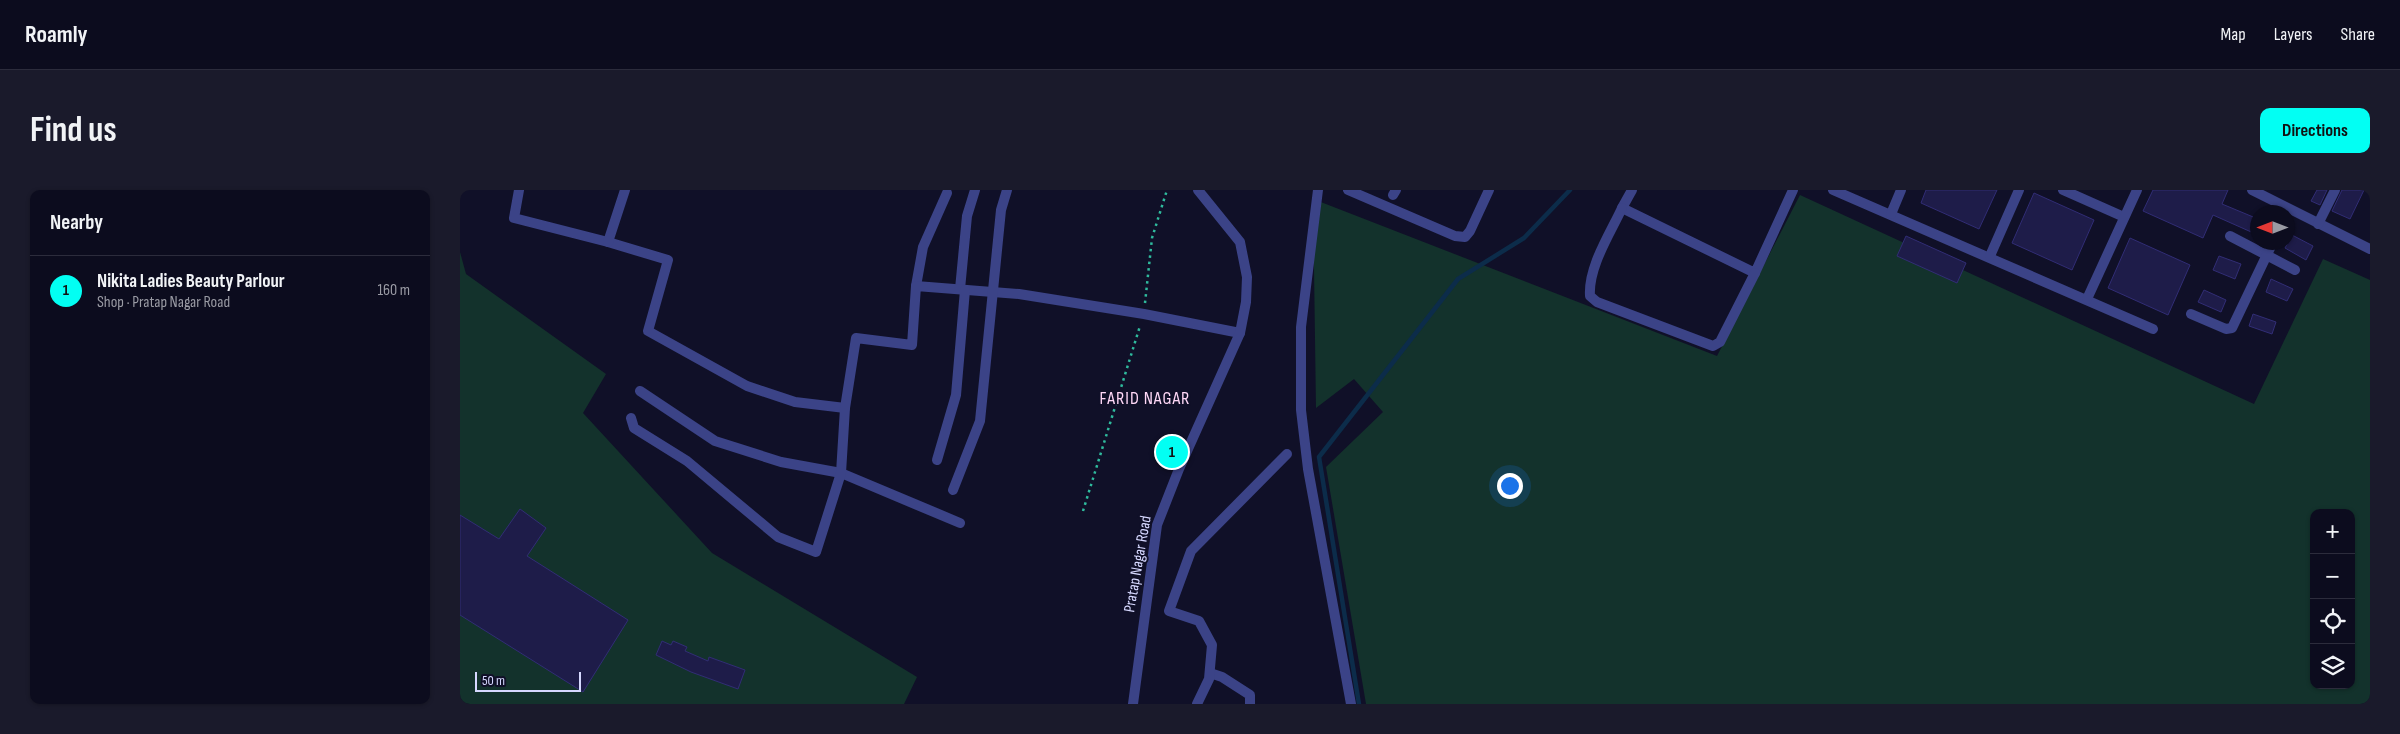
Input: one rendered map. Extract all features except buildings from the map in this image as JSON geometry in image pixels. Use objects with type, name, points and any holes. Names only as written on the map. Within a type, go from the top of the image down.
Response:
[{"type":"street","points":[[519,190],[514,218],[608,242],[668,260],[648,330],[747,386],[795,402],[846,408]]},
{"type":"street","points":[[608,242],[625,190]]},
{"type":"street","points":[[936,460],[956,394],[967,216],[975,190]]},
{"type":"street","points":[[953,490],[980,421],[991,292],[1001,210],[1007,190]]},
{"type":"street","name":"Pratap Nagar Road","points":[[1133,704],[1157,525],[1179,469],[1240,333],[1246,302],[1247,278],[1240,242],[1198,190]]},
{"type":"street","points":[[1318,190],[1301,327],[1301,410],[1308,469],[1351,704]]},
{"type":"street","points":[[1348,190],[1455,236],[1465,237],[1470,231],[1489,190]]},
{"type":"street","points":[[1632,190],[1596,263],[1589,286],[1590,296],[1597,302],[1713,346],[1720,342],[1793,190]]},
{"type":"street","points":[[1833,190],[1990,256],[2152,328]]},
{"type":"street","points":[[1891,214],[1901,190]]},
{"type":"street","points":[[1990,256],[2020,190]]},
{"type":"street","points":[[2063,190],[2124,217]]},
{"type":"street","points":[[2087,299],[2137,190]]},
{"type":"street","points":[[2252,190],[2278,205]]},
{"type":"street","points":[[2318,224],[2335,190]]},
{"type":"street","points":[[631,418],[634,428],[686,461],[778,537],[816,552],[841,473],[846,408],[856,338],[912,346],[916,286],[923,247],[947,193]]},
{"type":"street","points":[[1622,208],[1755,272]]},
{"type":"street","points":[[2295,214],[2370,249]]},
{"type":"street","points":[[2230,236],[2295,270]]},
{"type":"street","points":[[2190,314],[2226,329],[2232,328],[2270,250]]},
{"type":"street","points":[[916,286],[991,292],[1144,314],[1240,333]]},
{"type":"street","points":[[640,391],[715,441],[781,462],[841,473],[960,523]]},
{"type":"street","points":[[1198,704],[1210,679],[1212,645],[1199,621],[1169,611],[1180,578],[1191,551],[1287,454]]},
{"type":"street","points":[[1210,673],[1222,677],[1250,695],[1250,704]]},
{"type":"path","points":[[1083,511],[1144,314],[1152,238],[1168,190]]},
{"type":"green space","points":[[1800,195],[2254,404],[2323,259],[2370,280],[2370,704],[1366,704],[1326,467],[1383,412],[1354,379],[1316,408],[1313,199],[1717,356]]},
{"type":"green space","points":[[460,252],[466,274],[606,374],[583,413],[712,553],[917,677],[904,704],[460,704]]},
{"type":"waterway","points":[[1359,704],[1319,457],[1458,279],[1524,238],[1570,190]]},
{"type":"place","name":"Nikita Ladies Beauty Parlour","points":[[1172,452]]},
{"type":"district","name":"FARID NAGAR","points":[[1145,398]]}]
